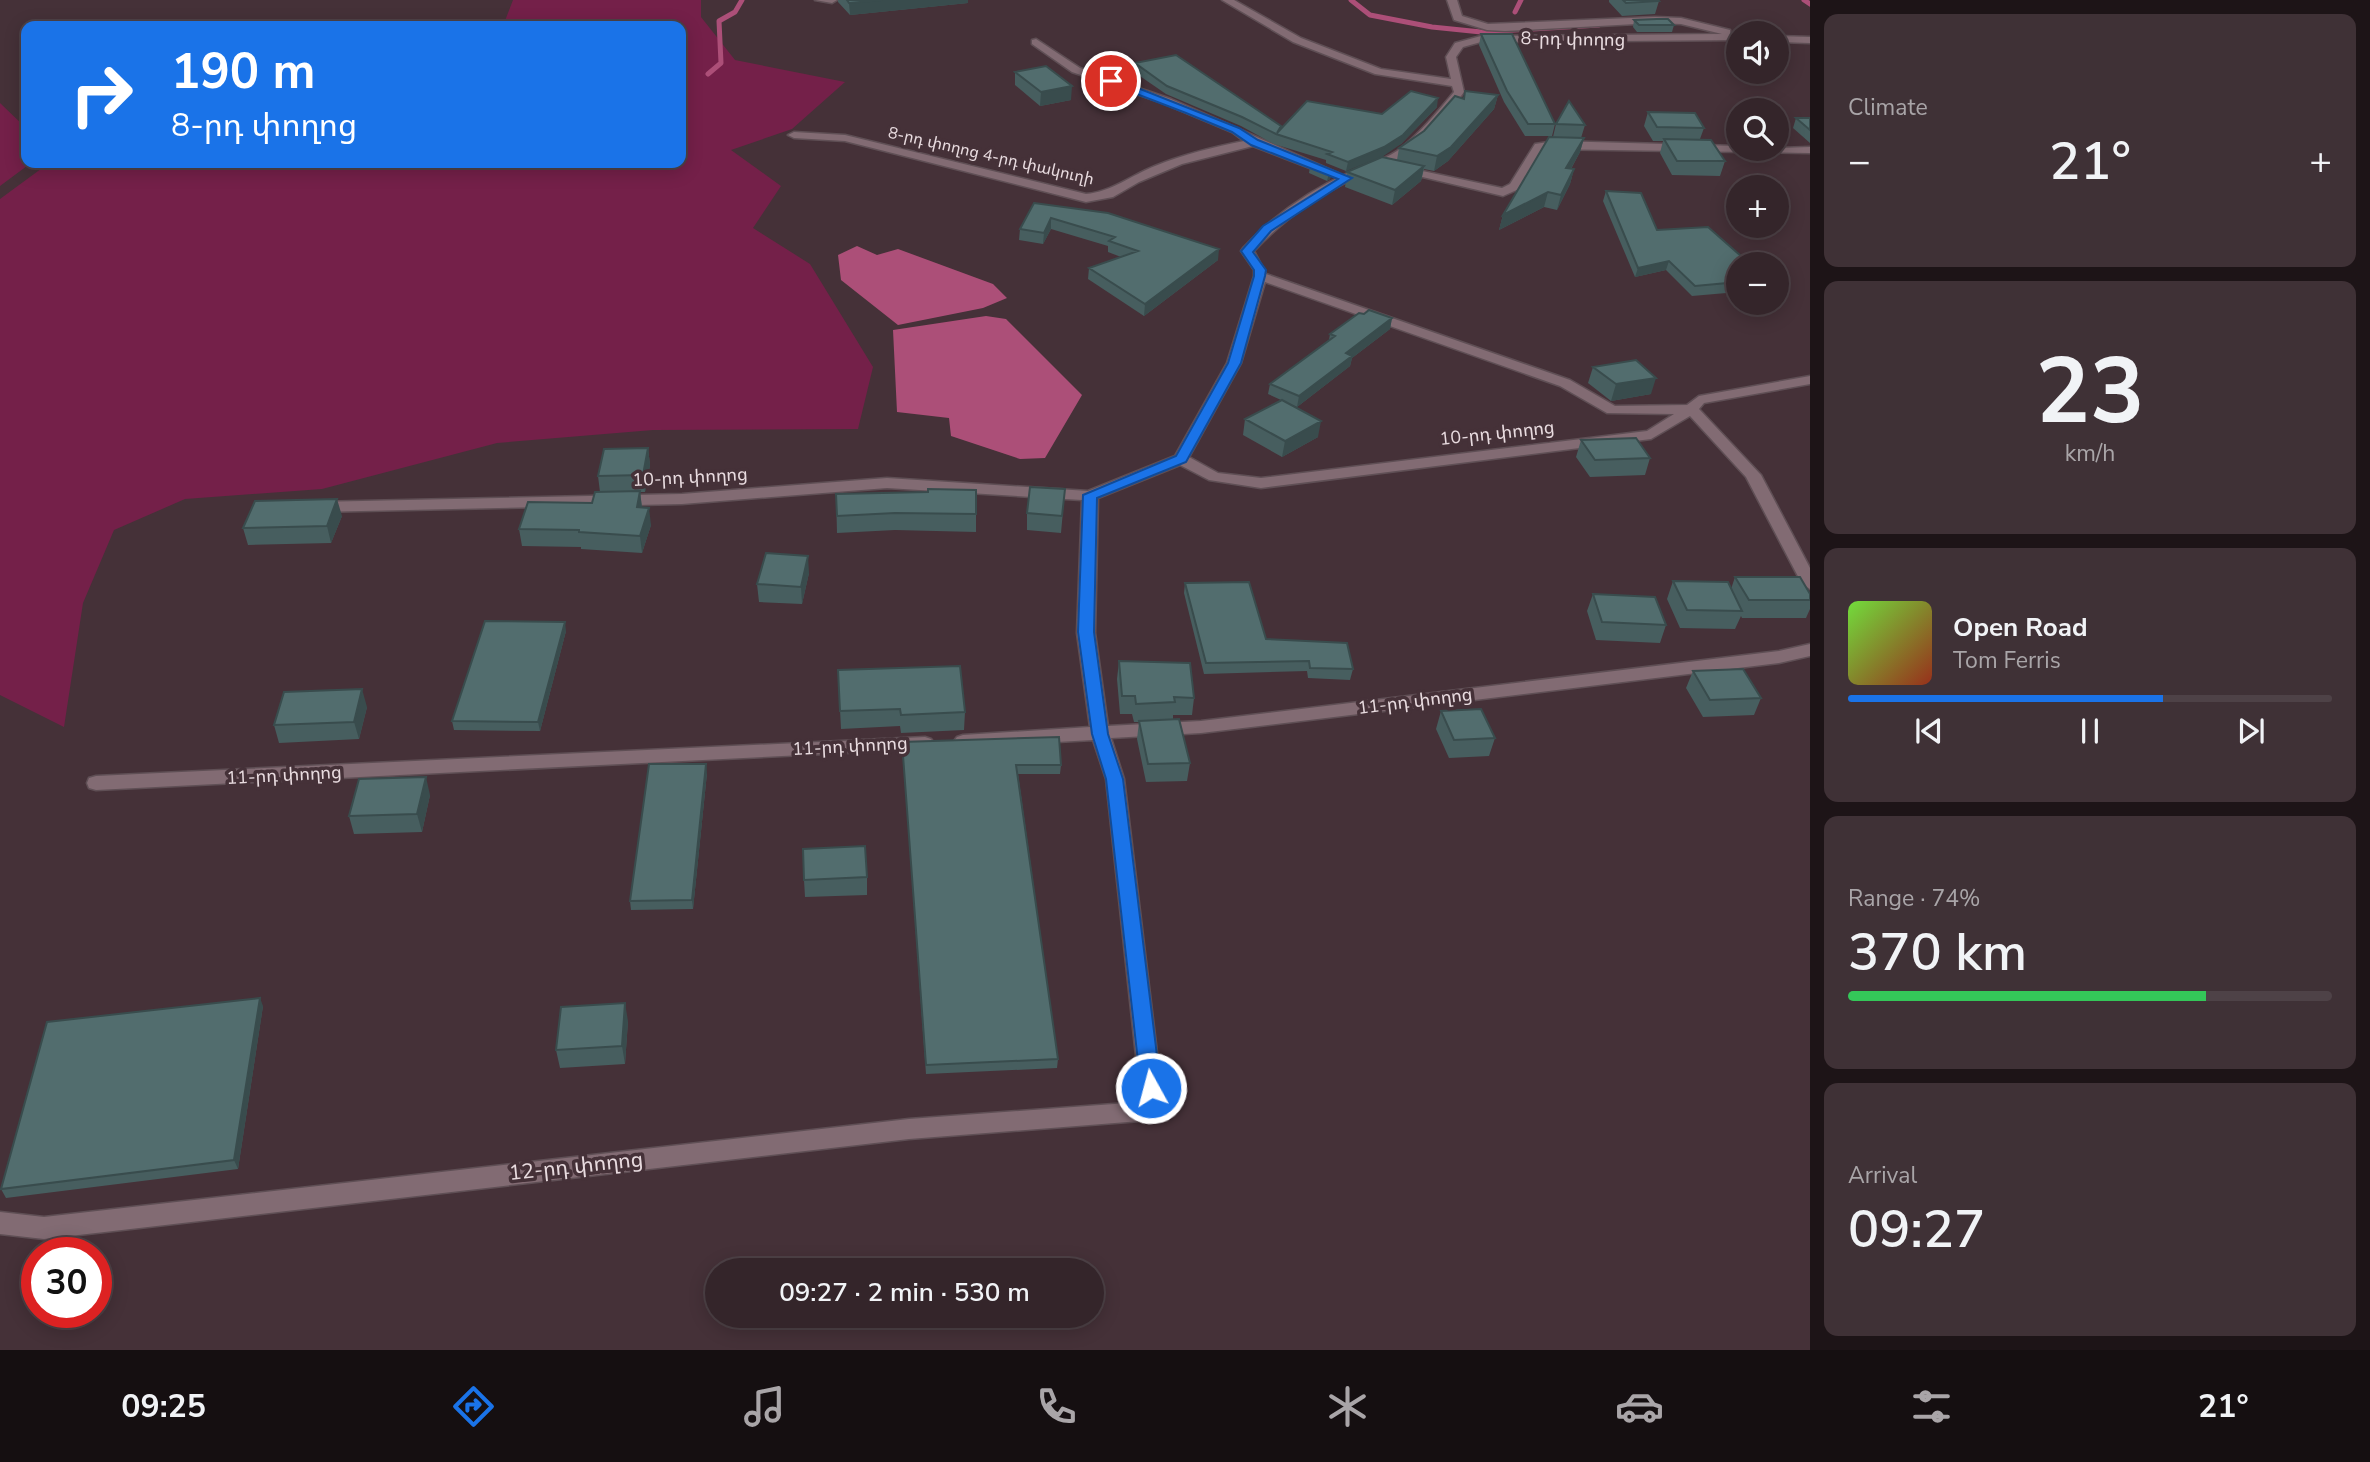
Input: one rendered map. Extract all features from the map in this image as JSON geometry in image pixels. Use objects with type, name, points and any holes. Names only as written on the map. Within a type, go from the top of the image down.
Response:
[{"type":"street","points":[[820,0],[832,0]]},
{"type":"street","points":[[1227,0],[1297,40],[1380,72],[1456,83]]},
{"type":"street","points":[[1452,0],[1458,18],[1487,27],[1655,20],[1701,24],[1726,33]]},
{"type":"street","name":"8-րդ փողոց","points":[[1259,276],[1260,270],[1247,251],[1267,228],[1346,178],[1402,153],[1459,92],[1451,57],[1459,45],[1480,38],[1726,37]]},
{"type":"street","points":[[1789,39],[1810,40]]},
{"type":"street","points":[[1036,42],[1076,70],[1167,102],[1236,130],[1254,142],[1346,178]]},
{"type":"street","name":"8-րդ փողոց 4-րդ փակուղի","points":[[794,135],[845,138],[1086,198],[1111,196],[1134,179],[1205,153],[1254,142]]},
{"type":"street","points":[[1378,165],[1503,192],[1515,186],[1539,146],[1555,144],[1726,149]]},
{"type":"street","points":[[1789,150],[1810,150]]},
{"type":"street","points":[[1100,734],[1086,632],[1090,495],[1181,459],[1234,363],[1259,276],[1553,379],[1612,410],[1691,409],[1753,475],[1810,584]]},
{"type":"street","name":"10-րդ փողոց","points":[[1181,459],[1214,477],[1261,482],[1651,435],[1691,409],[1699,400],[1810,380]]},
{"type":"street","name":"10-րդ փողոց","points":[[305,508],[682,499],[887,483],[1090,495]]},
{"type":"street","name":"11-րդ փողոց","points":[[96,783],[1200,727],[1766,658],[1810,650]]},
{"type":"street","name":"12-րդ փողոց","points":[[0,1223],[44,1228],[909,1129],[1153,1111],[1115,779],[1100,734]]},
{"type":"shaded area","points":[[513,0],[701,0],[701,17],[735,60],[845,82],[792,129],[731,150],[781,186],[753,228],[810,264],[873,367],[858,429],[653,430],[497,443],[322,489],[185,499],[114,530],[83,603],[64,727],[0,695],[0,199],[42,168],[686,168],[686,21],[505,21]]},
{"type":"shaded area","points":[[0,103],[21,123],[21,168],[24,168],[0,186]]},
{"type":"shaded area","points":[[857,246],[877,255],[898,249],[993,284],[1007,298],[983,308],[898,325],[841,280],[838,255]]},
{"type":"shaded area","points":[[986,316],[1006,319],[1082,395],[1045,458],[1020,459],[951,436],[949,418],[897,412],[893,330]]},
{"type":"building","points":[[847,0],[882,0],[849,3]]},
{"type":"building","points":[[1623,0],[1658,0],[1659,1],[1626,3]]},
{"type":"building","points":[[1668,19],[1674,25],[1639,25],[1634,20]]},
{"type":"building","points":[[1481,34],[1512,34],[1555,124],[1528,124],[1507,91]]},
{"type":"building","points":[[1176,55],[1281,126],[1277,133],[1307,101],[1382,114],[1411,91],[1438,98],[1403,135],[1384,147],[1348,162],[1327,154],[1332,152],[1276,134],[1167,86],[1135,63]]},
{"type":"building","points":[[1046,66],[1072,86],[1041,92],[1015,72]]},
{"type":"building","points":[[1465,91],[1498,95],[1451,147],[1437,156],[1399,148],[1424,131],[1455,96],[1464,99]]},
{"type":"building","points":[[1569,101],[1585,125],[1556,124]]},
{"type":"building","points":[[1648,112],[1695,113],[1704,128],[1657,127]]},
{"type":"building","points":[[1796,118],[1810,118],[1810,130]]},
{"type":"building","points":[[1549,137],[1584,138],[1566,168],[1574,169],[1561,195],[1548,192],[1503,215]]},
{"type":"building","points":[[1664,139],[1711,140],[1725,161],[1677,161]]},
{"type":"building","points":[[1382,157],[1424,166],[1395,190],[1347,172]]},
{"type":"building","points":[[1313,164],[1332,171],[1329,173],[1310,166]]},
{"type":"building","points":[[1606,191],[1641,193],[1657,230],[1708,227],[1736,252],[1726,252],[1726,283],[1695,286],[1669,261],[1638,268]]},
{"type":"building","points":[[1034,203],[1108,213],[1219,249],[1145,304],[1089,268],[1138,251],[1109,241],[1115,237],[1051,218],[1044,233],[1020,229]]},
{"type":"building","points":[[1369,310],[1392,318],[1346,353],[1352,356],[1299,396],[1270,384],[1335,336],[1330,334],[1359,313],[1364,314]]},
{"type":"building","points":[[1636,360],[1656,378],[1616,384],[1593,367]]},
{"type":"building","points":[[1282,400],[1321,421],[1285,441],[1245,419]]},
{"type":"building","points":[[1636,438],[1650,458],[1595,460],[1581,440]]},
{"type":"building","points":[[648,448],[643,475],[598,476],[604,449]]},
{"type":"building","points":[[1030,487],[1065,489],[1062,516],[1027,513]]},
{"type":"building","points":[[928,489],[976,490],[976,514],[895,513],[837,516],[836,494],[928,492]]},
{"type":"building","points":[[640,491],[637,507],[649,508],[640,536],[579,530],[519,529],[528,502],[592,503],[595,492]]},
{"type":"building","points":[[337,499],[327,526],[243,528],[255,501]]},
{"type":"building","points":[[766,553],[808,556],[801,587],[757,584]]},
{"type":"building","points":[[1735,577],[1800,577],[1810,594],[1810,600],[1749,600]]},
{"type":"building","points":[[1673,581],[1728,582],[1742,611],[1687,610]]},
{"type":"building","points":[[1249,582],[1266,639],[1347,643],[1353,669],[1310,668],[1309,661],[1206,663],[1185,583]]},
{"type":"building","points":[[1593,594],[1655,597],[1666,625],[1602,622]]},
{"type":"building","points":[[485,621],[565,622],[538,722],[452,721]]},
{"type":"building","points":[[1119,661],[1190,663],[1194,698],[1174,697],[1175,702],[1136,704],[1135,696],[1122,696]]},
{"type":"building","points":[[960,666],[965,712],[901,715],[900,709],[840,711],[838,670]]},
{"type":"building","points":[[1743,669],[1761,698],[1710,700],[1693,671]]},
{"type":"building","points":[[362,689],[354,722],[274,725],[284,692]]},
{"type":"building","points":[[1481,709],[1495,738],[1454,740],[1441,711]]},
{"type":"building","points":[[1179,719],[1190,763],[1148,764],[1139,721]]},
{"type":"building","points":[[1059,737],[1061,765],[1016,765],[1058,1059],[926,1065],[902,742]]},
{"type":"building","points":[[649,764],[706,764],[692,900],[630,901]]},
{"type":"building","points":[[426,777],[417,814],[349,816],[359,779]]},
{"type":"building","points":[[865,846],[867,877],[804,880],[803,849]]},
{"type":"building","points":[[260,998],[234,1160],[1,1189],[47,1022]]},
{"type":"building","points":[[625,1003],[622,1046],[556,1050],[561,1007]]},
{"type":"waterway","points":[[708,74],[721,63],[719,21],[735,12],[742,0]]},
{"type":"waterway","points":[[1351,0],[1370,15],[1432,27],[1481,32],[1599,25]]},
{"type":"waterway","points":[[1515,12],[1521,0]]},
{"type":"waterway","points":[[1804,0],[1810,4]]},
{"type":"route","points":[[1111,81],[1190,111],[1236,130],[1254,142],[1346,178],[1267,228],[1247,251],[1260,270],[1234,363],[1181,459],[1090,495],[1086,632],[1100,734],[1115,779],[1151,1088]]}]
